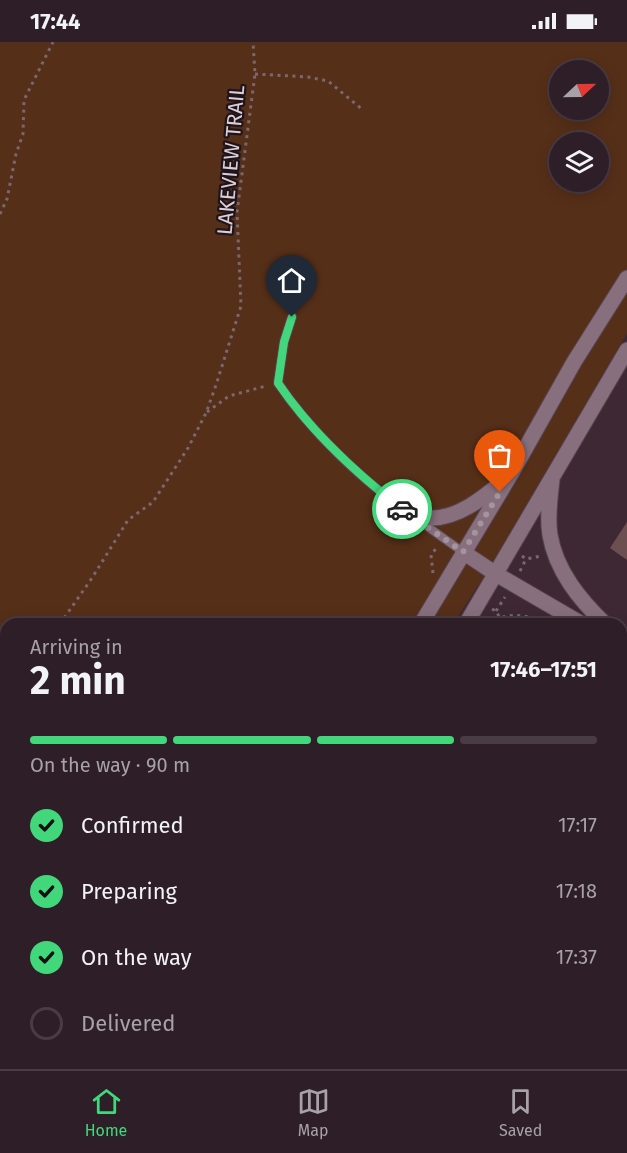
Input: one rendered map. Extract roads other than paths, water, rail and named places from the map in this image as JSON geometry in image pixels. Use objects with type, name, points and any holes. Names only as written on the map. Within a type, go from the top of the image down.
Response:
[{"type":"main road","points":[[424,618],[511,474],[574,362],[627,278]]},
{"type":"main road","points":[[470,618],[627,350]]},
{"type":"main road","points":[[406,512],[430,518],[458,512],[481,499],[511,474]]},
{"type":"main road","points":[[553,475],[549,516],[554,553],[582,602],[599,618]]},
{"type":"main road","points":[[463,552],[572,618]]},
{"type":"lane","points":[[292,317],[284,342],[278,383],[294,407],[321,437],[380,492],[463,552]]}]
